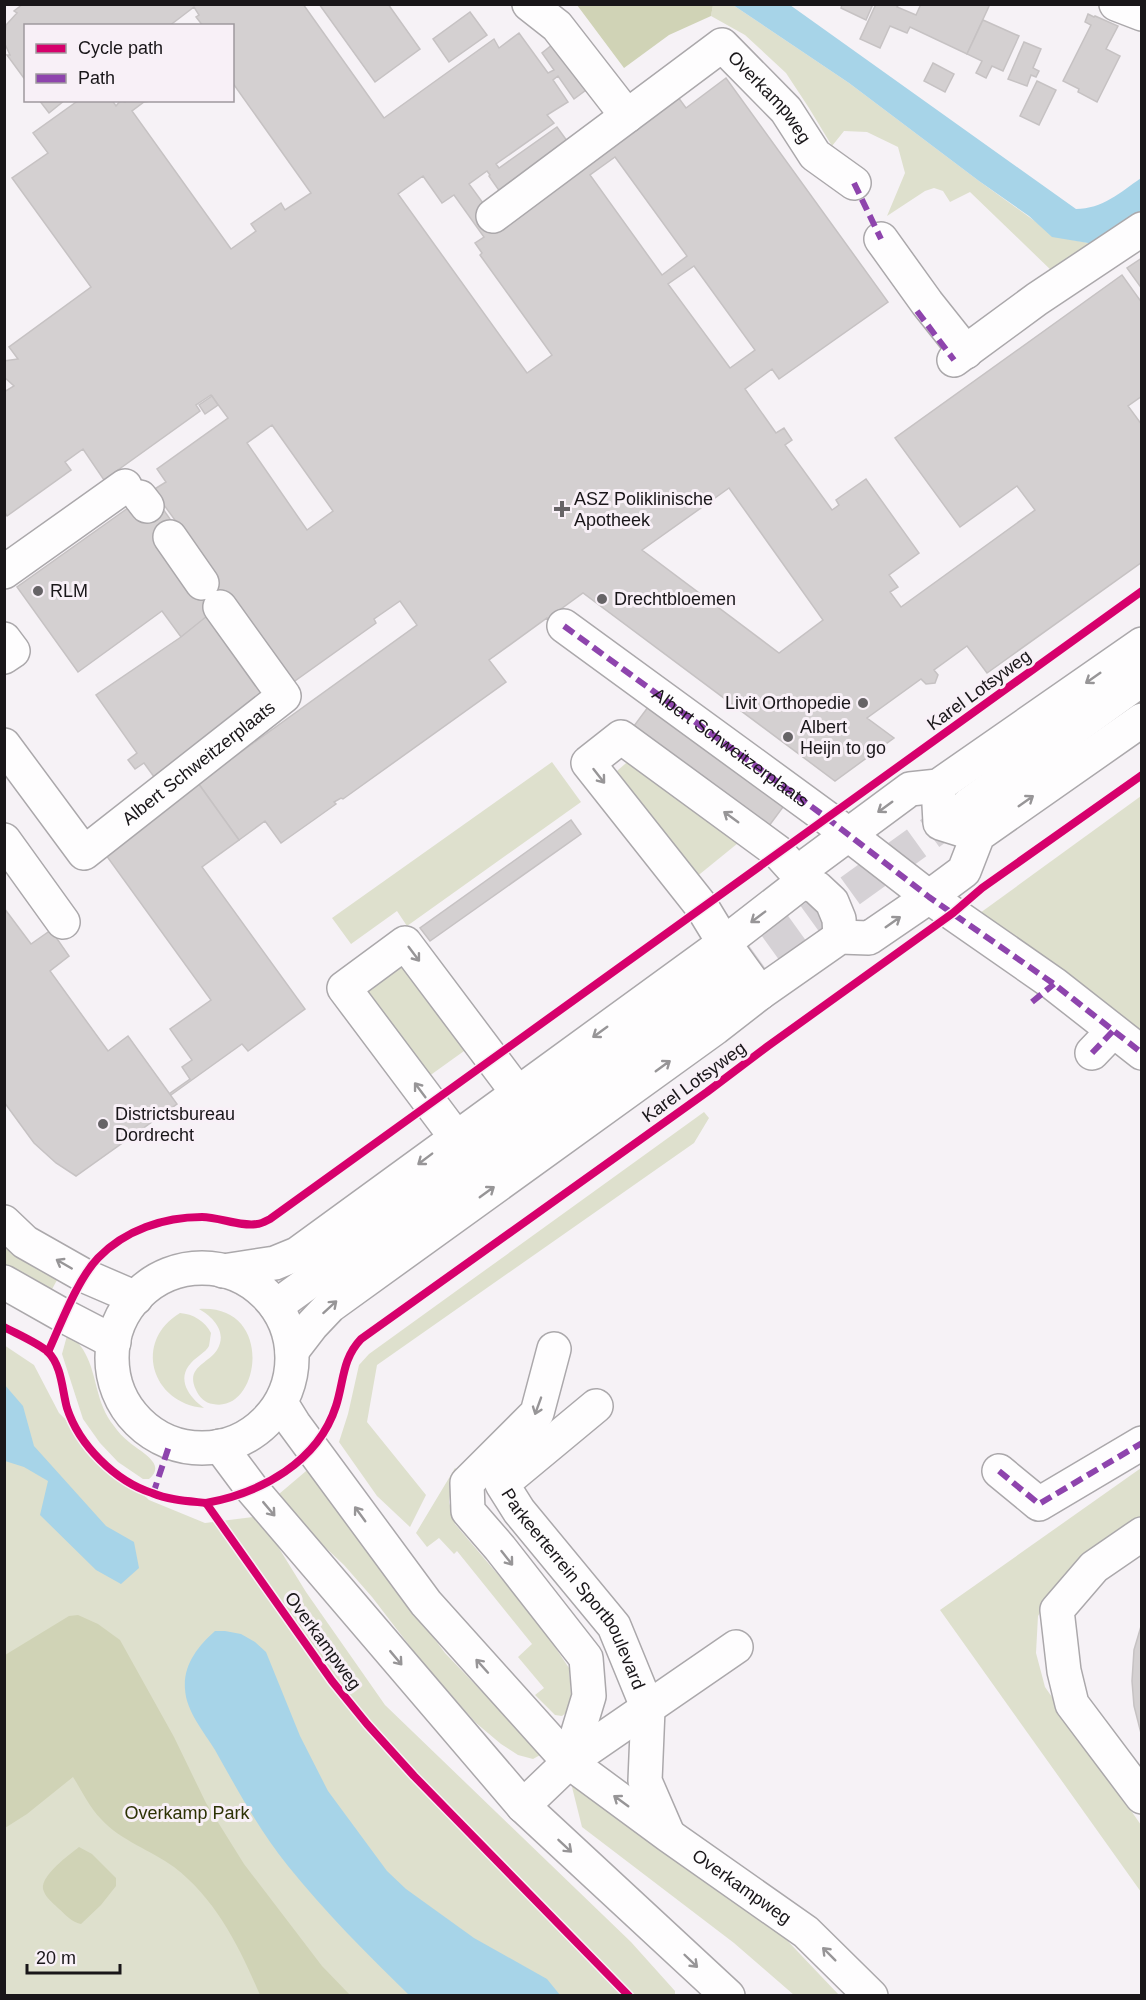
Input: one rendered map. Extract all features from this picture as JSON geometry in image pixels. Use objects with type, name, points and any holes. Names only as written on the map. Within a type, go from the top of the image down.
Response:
[{"type":"street","points":[[493,216],[627,116],[557,26],[529,4]]},
{"type":"street","points":[[1116,4],[1142,14]]},
{"type":"street","name":"Overkampweg","points":[[627,116],[722,45],[786,110],[815,154],[854,183]]},
{"type":"street","points":[[880,239],[922,307],[960,356],[1037,299],[1142,229]]},
{"type":"street","points":[[4,572],[137,496]]},
{"type":"street","name":"Albert Schweitzerplaats","points":[[4,746],[84,853],[284,696],[170,537]]},
{"type":"street","name":"Albert Schweitzerplaats","points":[[564,626],[941,905],[1103,1042],[1142,1053]]},
{"type":"street","points":[[4,639],[13,651],[4,657]]},
{"type":"street","points":[[223,1271],[252,1284],[276,1306],[290,1335],[292,1352],[290,1378],[281,1403],[272,1415],[249,1435],[235,1443],[195,1448],[170,1443],[146,1429],[136,1419],[120,1396],[113,1370],[114,1342],[118,1326],[125,1311],[154,1282],[175,1273],[199,1269],[223,1271],[275,1263],[297,1254],[455,1136],[724,943],[804,882],[810,862],[910,789],[938,786],[1142,644]]},
{"type":"street","points":[[760,993],[724,943],[702,907],[588,763],[621,737],[778,852],[804,882],[817,888],[832,902],[839,919],[840,937],[870,938],[941,905],[964,871],[973,820],[1142,679]]},
{"type":"street","points":[[938,786],[940,823],[973,820],[1142,720]]},
{"type":"street","points":[[4,840],[63,922]]},
{"type":"street","name":"Karel Lotsyweg","points":[[292,1352],[330,1306],[840,937]]},
{"type":"street","points":[[455,1136],[344,988],[405,943],[517,1092]]},
{"type":"street","points":[[276,1306],[730,977]]},
{"type":"street","points":[[4,1222],[25,1242],[85,1276],[136,1298]]},
{"type":"street","points":[[4,1282],[114,1342]]},
{"type":"street","name":"Parkeerterrein Sportboulevard","points":[[554,1350],[537,1413],[467,1483],[468,1511],[586,1658],[589,1696],[569,1762]]},
{"type":"street","name":"Overkampweg","points":[[281,1403],[294,1424],[426,1603],[569,1762],[806,1932],[871,1995]]},
{"type":"street","name":"Parkeerterrein Sportboulevard","points":[[596,1406],[502,1484],[519,1511],[614,1626],[648,1709],[645,1781],[668,1835]]},
{"type":"street","points":[[999,1471],[1040,1504],[1142,1443]]},
{"type":"street","points":[[220,1446],[252,1489],[523,1806],[728,1995]]},
{"type":"street","points":[[1142,1534],[1094,1567],[1056,1610],[1064,1671],[1072,1704],[1142,1797]]},
{"type":"street","name":"Parkeerterrein Sportboulevard","points":[[523,1806],[569,1762],[736,1647]]},
{"type":"green space","points":[[577,5],[713,5],[711,16],[669,35],[624,68]]},
{"type":"green space","points":[[713,5],[733,5],[849,83],[1057,237],[1094,244],[1141,212],[1141,219],[1054,273],[970,192],[950,202],[943,191],[934,188],[925,191],[887,216],[905,173],[898,147],[867,132],[844,131],[832,146],[786,73],[745,35],[711,16]]},
{"type":"green space","points":[[633,757],[743,839],[695,878],[617,771]]},
{"type":"green space","points":[[552,762],[581,802],[407,926],[397,911],[351,944],[332,918]]},
{"type":"green space","points":[[1141,796],[1141,1039],[986,927],[980,913]]},
{"type":"green space","points":[[408,959],[471,1046],[425,1079],[361,992]]},
{"type":"green space","points":[[704,1112],[709,1118],[694,1143],[377,1365],[367,1422],[426,1495],[410,1527],[377,1496],[339,1442],[359,1365],[369,1354]]},
{"type":"green space","points":[[4,1245],[18,1257],[57,1280],[50,1293],[5,1271]]},
{"type":"green space","points":[[199,1309],[224,1312],[240,1323],[250,1339],[252,1358],[250,1377],[241,1393],[229,1403],[213,1404],[205,1401],[197,1393],[193,1382],[195,1371],[217,1350],[221,1337],[214,1321]]},
{"type":"green space","points":[[180,1313],[198,1319],[211,1333],[209,1346],[191,1363],[185,1375],[189,1393],[204,1408],[186,1404],[171,1395],[161,1383],[154,1369],[153,1354],[156,1339],[165,1325]]},
{"type":"green space","points":[[68,1332],[85,1353],[108,1417],[123,1436],[154,1463],[154,1473],[149,1479],[143,1479],[118,1462],[100,1443],[83,1419],[62,1354]]},
{"type":"green space","name":"Overkamp Park","points":[[4,1345],[34,1365],[59,1413],[149,1500],[205,1523],[253,1517],[277,1545],[306,1592],[385,1705],[631,1942],[675,1991],[675,1995],[5,1995]]},
{"type":"green space","points":[[312,1466],[384,1571],[445,1653],[542,1754],[533,1759],[518,1755],[476,1723],[422,1662],[372,1597],[344,1565],[310,1533],[279,1494]]},
{"type":"green space","points":[[455,1468],[459,1471],[451,1488],[449,1502],[455,1524],[539,1623],[569,1668],[572,1708],[562,1716],[555,1715],[535,1695],[544,1688],[518,1657],[532,1644],[457,1551],[454,1554],[439,1538],[427,1547],[416,1533]]},
{"type":"green space","points":[[1141,1468],[1141,1523],[1061,1580],[1038,1616],[1036,1653],[1045,1687],[1141,1825],[1141,1892],[940,1610]]},
{"type":"green space","points":[[78,1615],[98,1624],[120,1640],[174,1737],[206,1803],[244,1864],[322,1966],[350,1995],[260,1995],[235,1942],[202,1894],[174,1867],[109,1827],[93,1810],[73,1777],[27,1814],[5,1828],[5,1655],[69,1616]]},
{"type":"green space","points":[[571,1783],[781,1934],[839,1995],[794,1995],[734,1943],[582,1827]]},
{"type":"green space","points":[[79,1847],[92,1854],[116,1878],[116,1886],[101,1905],[81,1924],[74,1922],[66,1915],[49,1899],[43,1889],[46,1878],[51,1872]]},
{"type":"water","points":[[733,5],[790,5],[1076,209],[1103,203],[1141,178],[1141,212],[1094,244],[1052,237],[1029,216],[849,83]]},
{"type":"water","points":[[4,1384],[23,1406],[34,1446],[106,1526],[134,1542],[139,1568],[121,1584],[96,1570],[40,1515],[48,1481],[24,1467],[5,1461]]},
{"type":"water","points":[[215,1631],[241,1634],[266,1652],[300,1736],[328,1791],[387,1871],[406,1889],[474,1938],[547,1979],[560,1995],[409,1995],[347,1932],[302,1883],[267,1838],[196,1721],[186,1697],[186,1672],[193,1657]]},
{"type":"building","points":[[23,4],[303,4],[384,118],[494,39],[499,48],[519,33],[548,73],[554,70],[542,53],[553,44],[586,90],[574,99],[558,76],[553,80],[568,102],[547,115],[554,123],[496,164],[499,168],[557,127],[573,149],[505,199],[487,171],[469,184],[499,225],[678,97],[686,108],[726,78],[888,302],[779,379],[772,369],[745,389],[776,433],[784,428],[792,440],[785,445],[832,510],[839,505],[836,500],[866,479],[919,553],[889,575],[898,587],[890,592],[901,607],[1035,510],[1017,486],[960,527],[895,438],[1122,275],[1142,303],[1142,396],[1128,406],[1142,425],[1142,562],[987,673],[967,646],[934,670],[938,675],[935,683],[926,684],[921,679],[867,718],[894,738],[835,781],[583,593],[561,609],[566,613],[551,626],[547,618],[489,660],[506,682],[343,799],[334,802],[336,804],[281,843],[265,821],[239,840],[198,783],[417,625],[400,601],[374,619],[376,623],[292,683],[220,607],[181,637],[162,611],[78,672],[17,587],[128,508],[156,499],[172,522],[175,520],[153,490],[166,482],[157,469],[228,418],[211,395],[196,405],[200,411],[104,480],[83,449],[65,462],[71,470],[7,516],[4,511],[4,392],[14,386],[4,377],[4,361],[18,359],[9,347],[91,287],[12,178],[48,153],[33,133],[76,102],[113,102],[116,106],[119,102],[144,102],[132,111],[231,249],[256,231],[251,224],[281,203],[285,210],[311,193],[234,85],[234,24],[201,24],[196,17],[199,15],[194,7],[172,24],[24,24],[24,78],[7,55],[10,55],[4,42],[6,25],[17,13],[14,11]],"holes":[[[615,157],[687,256],[662,275],[590,175]],[[423,176],[442,203],[454,195],[484,237],[475,243],[482,253],[480,255],[552,355],[527,373],[398,194]],[[694,266],[755,350],[730,368],[668,284]],[[272,425],[333,511],[307,530],[247,443]],[[729,488],[823,620],[779,653],[642,550]],[[182,529],[214,574],[188,593],[156,547]]]},
{"type":"building","points":[[319,4],[388,4],[420,49],[375,82]]},
{"type":"building","points":[[842,4],[873,4],[866,20],[841,8]]},
{"type":"building","points":[[876,4],[899,4],[897,7],[916,15],[921,4],[990,4],[967,54],[910,27],[907,33],[890,26],[880,48],[860,39]]},
{"type":"building","points":[[470,12],[487,35],[449,62],[433,39]]},
{"type":"building","points":[[1088,14],[1118,26],[1106,49],[1120,56],[1097,102],[1063,81],[1091,25],[1085,22]]},
{"type":"building","points":[[983,20],[1019,36],[1003,71],[992,66],[986,78],[976,73],[982,61],[967,54]]},
{"type":"building","points":[[1024,42],[1041,49],[1033,68],[1039,71],[1036,77],[1031,75],[1027,86],[1008,79]]},
{"type":"building","points":[[933,63],[954,74],[945,92],[924,81]]},
{"type":"building","points":[[1037,81],[1056,90],[1039,125],[1020,116]]},
{"type":"building","points":[[41,102],[63,102],[49,113]]},
{"type":"building","points":[[1142,258],[1142,289],[1127,268]]},
{"type":"building","points":[[212,396],[218,405],[205,414],[199,405]]},
{"type":"building","points":[[207,616],[267,701],[157,781],[144,763],[135,769],[128,760],[137,753],[96,695],[181,637]]},
{"type":"building","points":[[654,699],[789,799],[763,834],[628,734]]},
{"type":"building","points":[[198,783],[239,840],[202,867],[305,1009],[248,1051],[242,1044],[171,1095],[169,1094],[190,1079],[182,1067],[192,1060],[170,1029],[211,1000],[103,851]]},
{"type":"building","points":[[571,820],[581,834],[430,941],[420,928]]},
{"type":"building","points":[[4,908],[31,944],[51,930],[69,956],[50,971],[108,1051],[128,1036],[177,1104],[76,1176],[56,1163],[34,1143],[4,1102]]},
{"type":"building","points":[[1142,1623],[1142,1737],[1134,1706],[1132,1681],[1134,1650]]},
{"type":"tunnel","points":[[731,977],[965,808]]},
{"type":"marked path","points":[[854,183],[881,239]]},
{"type":"marked path","points":[[917,311],[954,360]]},
{"type":"marked path","points":[[564,626],[827,818],[929,897],[1054,984],[1142,1053]]},
{"type":"marked path","points":[[1032,1002],[1054,984]]},
{"type":"marked path","points":[[1092,1053],[1113,1031]]},
{"type":"marked path","points":[[153,1494],[170,1443]]},
{"type":"marked path","points":[[999,1471],[1039,1504],[1142,1443]]},
{"type":"cycle path","points":[[48,1352],[70,1303],[90,1267],[120,1240],[146,1227],[174,1219],[209,1217],[251,1225],[270,1219],[1142,591]]},
{"type":"cycle path","points":[[206,1503],[247,1492],[267,1483],[301,1459],[328,1426],[336,1406],[350,1354],[361,1339],[707,1092],[953,913],[982,888],[1142,775]]},
{"type":"cycle path","points":[[4,1327],[39,1346],[53,1358],[59,1371],[67,1408],[73,1422],[89,1448],[112,1471],[138,1487],[158,1495],[206,1503],[332,1681],[367,1724],[414,1776],[629,1996]]},
{"type":"place","name":"ASZ Poliklinische Apotheek","points":[[562,509]]},
{"type":"place","name":"RLM","points":[[38,591]]},
{"type":"place","name":"Drechtbloemen","points":[[602,599]]},
{"type":"place","name":"Livit Orthopedie","points":[[863,703]]},
{"type":"place","name":"Albert Heijn to go","points":[[788,737]]},
{"type":"place","name":"Districtsbureau Dordrecht","points":[[103,1124]]}]
